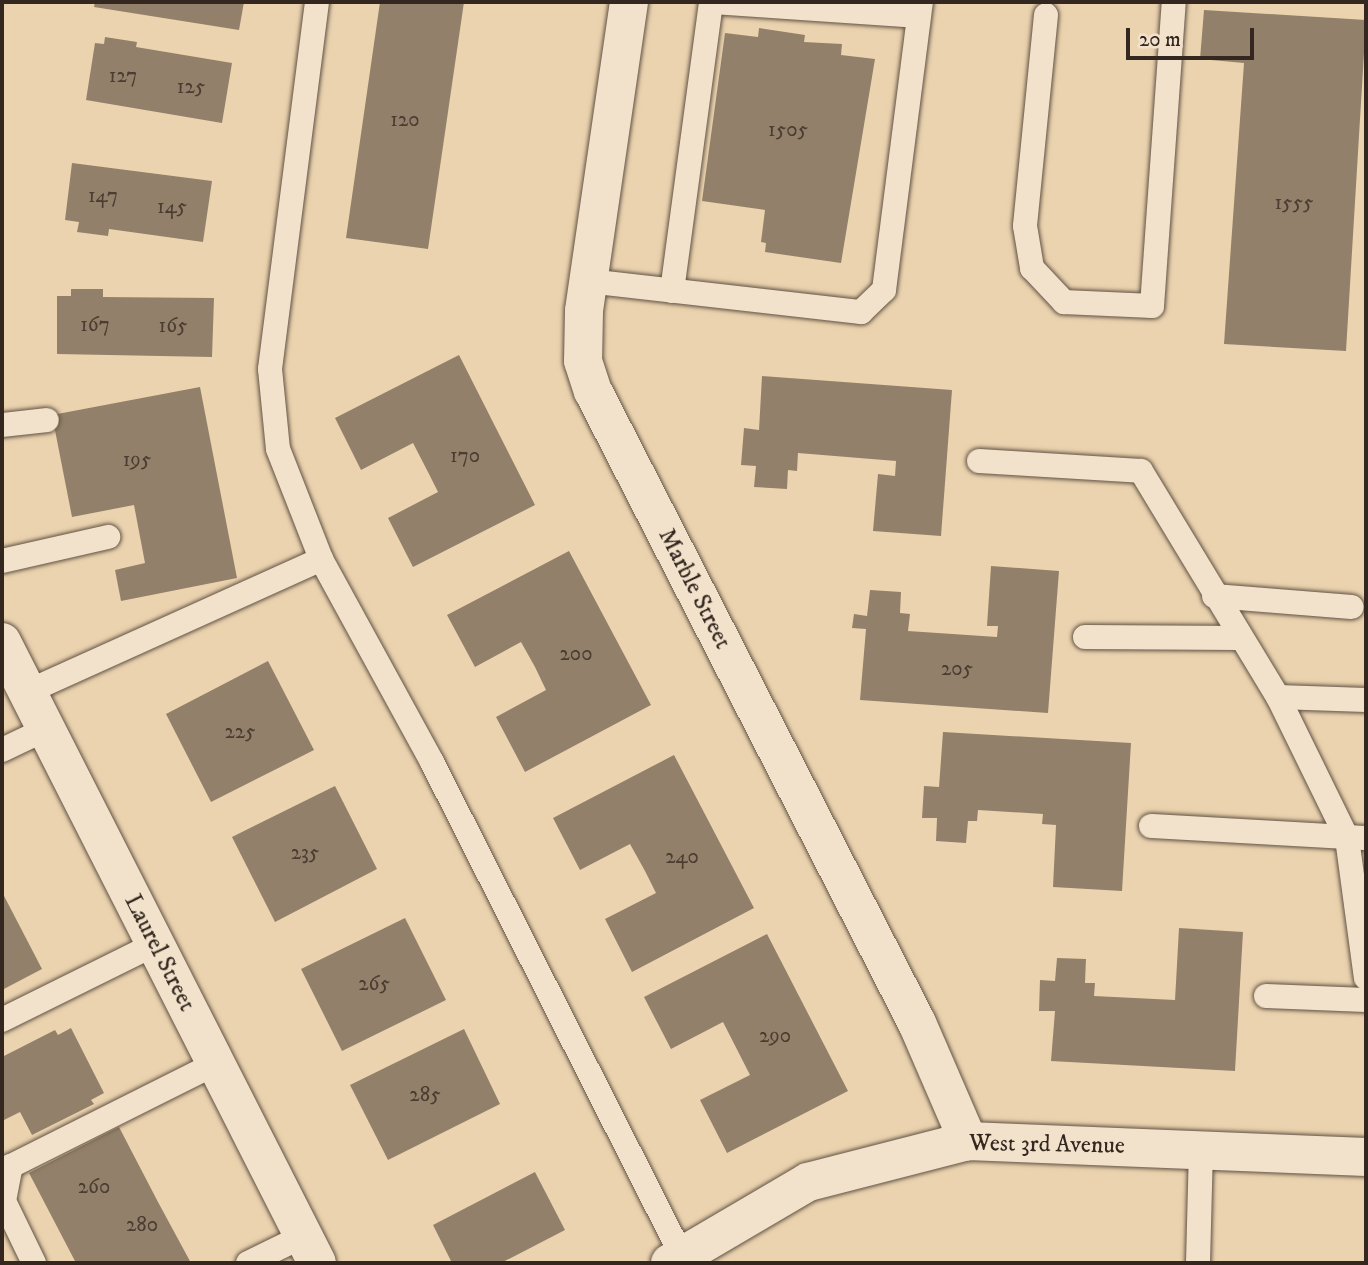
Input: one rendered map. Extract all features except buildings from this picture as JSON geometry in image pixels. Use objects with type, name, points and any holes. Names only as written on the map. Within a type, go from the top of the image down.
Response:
[{"type":"street","name":"Marble Street","points":[[629,2],[588,281],[583,361],[593,391],[917,1023],[968,1141]]},
{"type":"street","name":"Laurel Street","points":[[2,642],[310,1250]]},
{"type":"street","name":"West 3rd Avenue","points":[[676,1260],[808,1182],[968,1141],[1366,1157]]},
{"type":"lane","points":[[317,2],[270,369],[278,449],[321,559],[432,762],[676,1260]]},
{"type":"lane","points":[[588,281],[672,291],[861,312],[884,290],[920,9],[713,2],[672,291]]},
{"type":"lane","points":[[1046,15],[1025,226],[1032,268],[1064,302],[1152,306],[1174,2]]},
{"type":"lane","points":[[2,425],[47,420]]},
{"type":"lane","points":[[979,461],[1141,471],[1239,638],[1278,697],[1356,838],[1366,978]]},
{"type":"lane","points":[[2,561],[108,537]]},
{"type":"lane","points":[[27,692],[321,559]]},
{"type":"lane","points":[[1214,596],[1352,607]]},
{"type":"lane","points":[[1085,636],[1239,638]]},
{"type":"lane","points":[[1278,697],[1366,700]]},
{"type":"lane","points":[[2,750],[46,729]]},
{"type":"lane","points":[[1151,826],[1356,838]]},
{"type":"lane","points":[[2,1020],[155,944]]},
{"type":"lane","points":[[1266,996],[1366,1000]]},
{"type":"lane","points":[[34,1263],[4,1201],[11,1166],[215,1064]]},
{"type":"lane","points":[[1198,1263],[1201,1149]]},
{"type":"lane","points":[[248,1263],[310,1250]]}]
